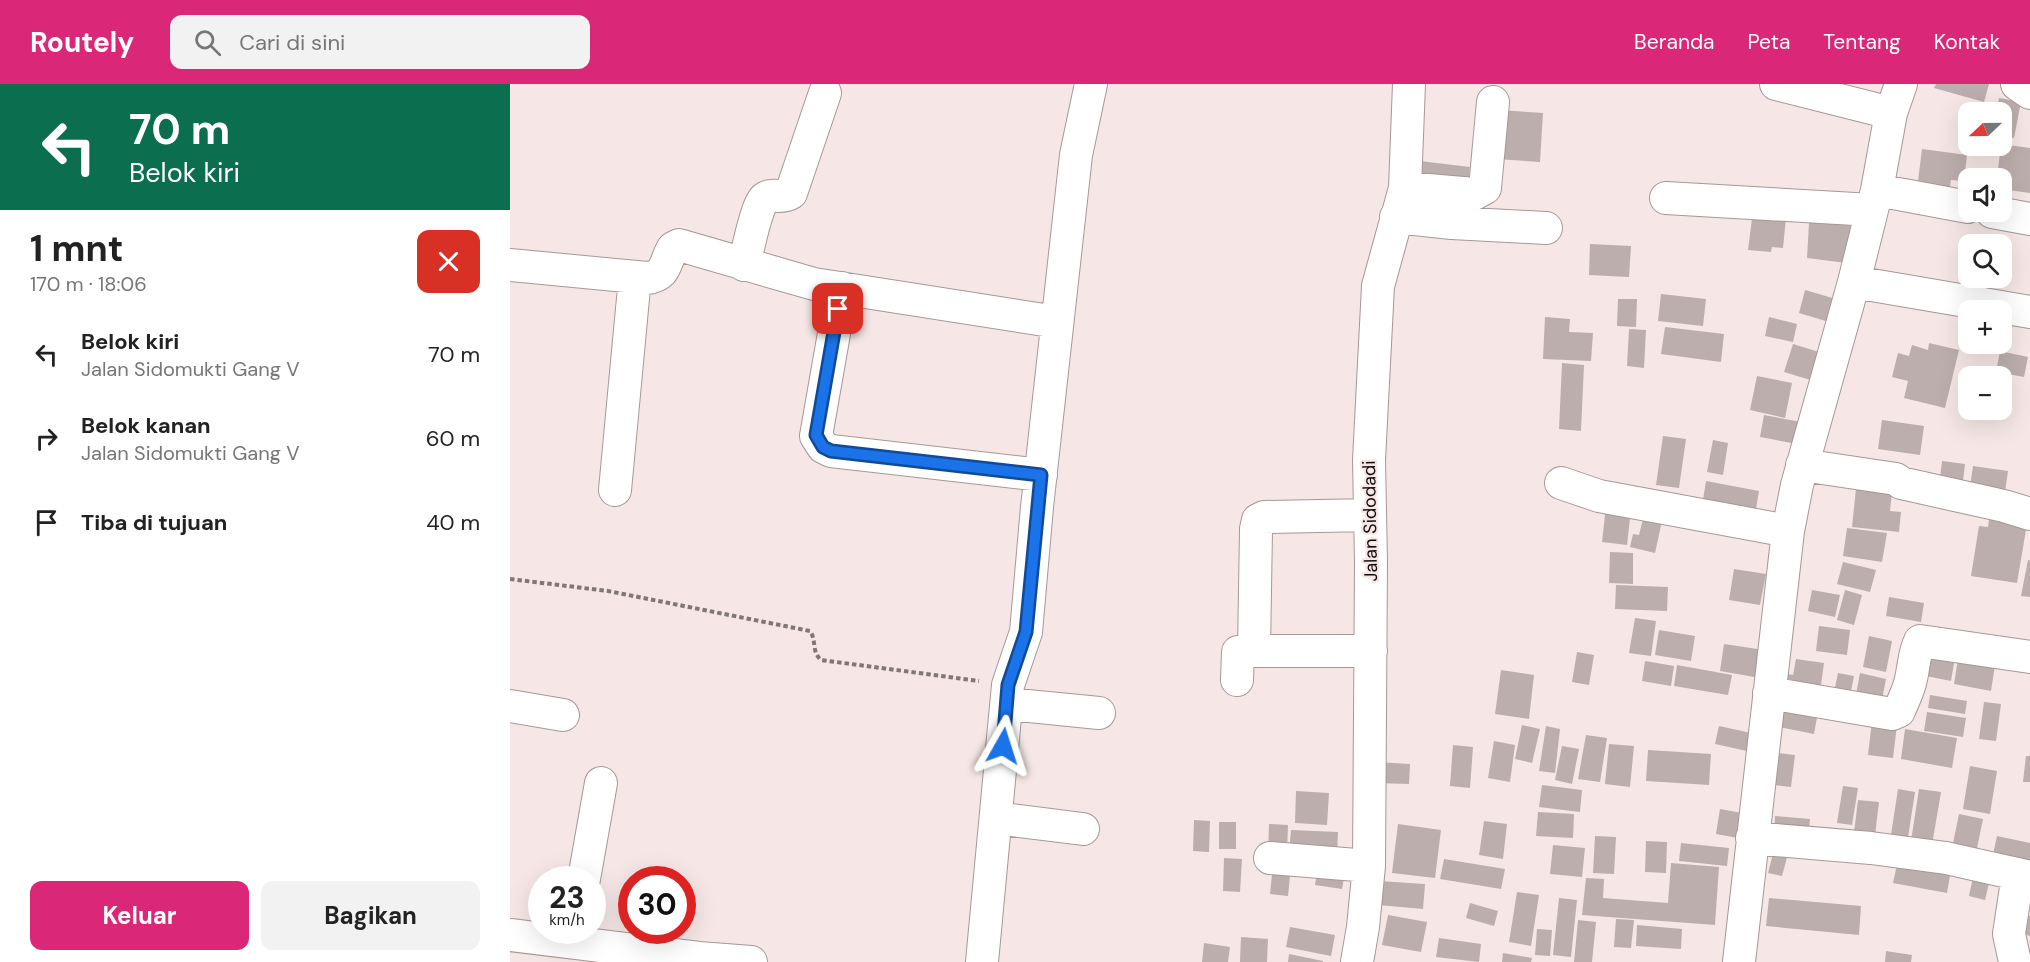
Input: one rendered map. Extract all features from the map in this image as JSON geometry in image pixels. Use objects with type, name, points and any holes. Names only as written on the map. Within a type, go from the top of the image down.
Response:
[{"type":"street","points":[[982,962],[1008,695],[1026,632],[1076,155],[1091,84]]},
{"type":"street","name":"Jalan Sidodadi","points":[[1357,962],[1364,927],[1369,866],[1371,651],[1369,460],[1378,286],[1405,188],[1409,84]]},
{"type":"street","points":[[1776,84],[1891,113]]},
{"type":"street","points":[[1739,962],[1788,531],[1802,465],[1854,282],[1874,200],[1891,113],[1901,84]]},
{"type":"street","points":[[2017,84],[2030,93]]},
{"type":"street","points":[[744,265],[758,209],[763,199],[767,196],[786,196],[791,193],[825,93]]},
{"type":"street","points":[[1405,188],[1474,194],[1485,188],[1493,102]]},
{"type":"street","points":[[1666,198],[1874,200],[1958,206]]},
{"type":"street","points":[[2012,216],[2030,219]]},
{"type":"street","points":[[1396,217],[1452,223],[1546,228]]},
{"type":"street","points":[[510,265],[657,277],[663,271],[673,248],[679,245],[802,281],[1058,322]]},
{"type":"street","points":[[615,490],[635,277]]},
{"type":"street","points":[[1854,282],[2030,312]]},
{"type":"street","points":[[842,288],[816,435],[823,447],[831,451],[1041,475]]},
{"type":"street","points":[[1802,465],[1896,479],[1901,483],[2030,514]]},
{"type":"street","points":[[1561,483],[1599,496],[1788,531]]},
{"type":"street","points":[[1254,651],[1258,519],[1369,516]]},
{"type":"street","points":[[1769,693],[1892,714],[1899,711],[1911,680],[1913,663],[1920,641],[2030,657]]},
{"type":"street","points":[[1237,680],[1238,652],[1371,651]]},
{"type":"street","points":[[1008,695],[1100,713]]},
{"type":"street","points":[[510,706],[562,715]]},
{"type":"street","points":[[586,866],[601,783]]},
{"type":"street","points":[[996,818],[1083,829]]},
{"type":"street","points":[[1752,838],[1871,848],[1935,857],[2024,875],[2009,934],[2014,962]]},
{"type":"street","points":[[1270,858],[1369,866]]},
{"type":"street","points":[[510,935],[528,936]]},
{"type":"street","points":[[606,942],[699,958],[751,962]]},
{"type":"path","points":[[510,579],[608,591],[810,631],[814,638],[813,647],[816,656],[821,660],[1008,695]]},
{"type":"building","points":[[1936,84],[1989,84],[1984,102],[1934,88]]},
{"type":"building","points":[[1999,98],[2021,102],[2014,138],[2012,138],[2012,102],[1998,102]]},
{"type":"building","points":[[1499,110],[1543,113],[1540,162],[1496,159]]},
{"type":"building","points":[[2012,146],[2030,148],[2030,193],[2012,191],[2012,168],[1998,168],[2000,156],[2012,156]]},
{"type":"building","points":[[1922,149],[1967,156],[1966,168],[1958,168],[1958,181],[1951,180],[1949,193],[1917,189]]},
{"type":"building","points":[[1420,161],[1470,167],[1467,192],[1417,186]]},
{"type":"building","points":[[1754,203],[1787,207],[1783,248],[1772,247],[1771,252],[1748,250]]},
{"type":"building","points":[[1810,206],[1852,212],[1846,263],[1807,258]]},
{"type":"building","points":[[1590,244],[1631,246],[1629,277],[1589,275]]},
{"type":"building","points":[[1805,290],[1836,299],[1829,322],[1799,313]]},
{"type":"building","points":[[1661,294],[1706,299],[1703,326],[1658,321]]},
{"type":"building","points":[[1618,299],[1637,299],[1636,327],[1617,326]]},
{"type":"building","points":[[1545,317],[1570,319],[1569,332],[1593,333],[1591,361],[1543,359]]},
{"type":"building","points":[[1769,317],[1797,324],[1793,342],[1765,336]]},
{"type":"building","points":[[1665,327],[1724,334],[1721,362],[1661,354]]},
{"type":"building","points":[[1629,329],[1646,330],[1644,368],[1627,366]]},
{"type":"building","points":[[1929,343],[1958,350],[1945,408],[1904,398],[1908,381],[1892,377],[1898,353],[1909,356],[1912,345],[1928,350]]},
{"type":"building","points":[[1793,344],[1832,356],[1824,384],[1784,372]]},
{"type":"building","points":[[1999,354],[2028,357],[2024,377],[2012,375],[2012,366],[1997,366]]},
{"type":"building","points":[[1562,363],[1584,365],[1581,431],[1559,429]]},
{"type":"building","points":[[1757,376],[1792,383],[1785,418],[1750,410]]},
{"type":"building","points":[[1764,415],[1812,424],[1807,446],[1760,437]]},
{"type":"building","points":[[1882,420],[1924,426],[1920,455],[1878,449]]},
{"type":"building","points":[[1663,436],[1686,439],[1679,488],[1656,485]]},
{"type":"building","points":[[1713,440],[1728,443],[1723,475],[1707,472]]},
{"type":"building","points":[[1942,461],[1965,464],[1962,490],[1939,487]]},
{"type":"building","points":[[1973,466],[2008,471],[2004,499],[1969,494]]},
{"type":"building","points":[[1857,479],[1893,483],[1890,511],[1901,512],[1899,532],[1852,527]]},
{"type":"building","points":[[1706,481],[1759,491],[1754,521],[1703,500]]},
{"type":"building","points":[[1606,506],[1631,509],[1627,545],[1602,542]]},
{"type":"building","points":[[1646,507],[1664,512],[1655,553],[1630,547],[1633,534],[1639,535]]},
{"type":"building","points":[[1990,512],[2028,518],[2017,583],[1971,576],[1979,526],[1988,527]]},
{"type":"building","points":[[1847,528],[1887,533],[1882,562],[1843,556]]},
{"type":"building","points":[[1610,552],[1633,553],[1633,584],[1609,583]]},
{"type":"building","points":[[2028,560],[2030,560],[2030,597],[2021,596]]},
{"type":"building","points":[[1843,562],[1876,570],[1870,592],[1837,584]]},
{"type":"building","points":[[1734,569],[1766,574],[1760,605],[1729,600]]},
{"type":"building","points":[[1616,585],[1668,587],[1667,611],[1615,609]]},
{"type":"building","points":[[1812,590],[1840,595],[1835,617],[1808,611]]},
{"type":"building","points":[[1845,590],[1862,595],[1854,625],[1837,620]]},
{"type":"building","points":[[1889,597],[1924,603],[1921,622],[1886,616]]},
{"type":"building","points":[[1635,618],[1656,621],[1651,656],[1629,653]]},
{"type":"building","points":[[1819,626],[1850,630],[1847,655],[1816,651]]},
{"type":"building","points":[[1659,630],[1695,636],[1691,661],[1655,655]]},
{"type":"building","points":[[1869,636],[1892,641],[1886,672],[1863,667]]},
{"type":"building","points":[[1724,644],[1764,650],[1760,678],[1720,671]]},
{"type":"building","points":[[1921,645],[1956,652],[1951,681],[1916,674]]},
{"type":"building","points":[[1577,652],[1594,655],[1589,685],[1572,682]]},
{"type":"building","points":[[1959,652],[1996,659],[1991,691],[1954,684]]},
{"type":"building","points":[[1796,659],[1824,663],[1819,699],[1784,694],[1787,674],[1793,675]]},
{"type":"building","points":[[1645,661],[1674,666],[1671,686],[1642,681]]},
{"type":"building","points":[[1677,665],[1732,675],[1728,695],[1674,686]]},
{"type":"building","points":[[1501,670],[1534,675],[1529,719],[1495,714]]},
{"type":"building","points":[[1838,673],[1854,676],[1849,701],[1833,697]]},
{"type":"building","points":[[1860,673],[1886,679],[1880,710],[1854,705]]},
{"type":"building","points":[[1930,695],[1967,701],[1965,714],[1928,708]]},
{"type":"building","points":[[1784,699],[1819,706],[1814,734],[1779,727]]},
{"type":"building","points":[[1984,702],[2001,704],[1996,741],[1979,739]]},
{"type":"building","points":[[1927,712],[1966,718],[1963,737],[1924,731]]},
{"type":"building","points":[[1872,721],[1897,725],[1893,758],[1868,755]]},
{"type":"building","points":[[1522,725],[1540,729],[1532,763],[1515,759]]},
{"type":"building","points":[[1546,726],[1560,729],[1555,773],[1539,771]]},
{"type":"building","points":[[1719,726],[1751,733],[1747,751],[1715,744]]},
{"type":"building","points":[[1905,729],[1957,738],[1952,768],[1901,759]]},
{"type":"building","points":[[1586,735],[1607,738],[1600,782],[1578,779]]},
{"type":"building","points":[[1494,741],[1515,745],[1510,782],[1488,778]]},
{"type":"building","points":[[1609,744],[1634,746],[1630,787],[1605,784]]},
{"type":"building","points":[[1453,745],[1473,747],[1470,788],[1450,786]]},
{"type":"building","points":[[1562,746],[1579,749],[1572,784],[1555,780]]},
{"type":"building","points":[[1648,750],[1711,754],[1709,785],[1646,781]]},
{"type":"building","points":[[1770,752],[1795,755],[1791,787],[1766,784]]},
{"type":"building","points":[[2026,756],[2030,756],[2030,782],[2023,782]]},
{"type":"building","points":[[1376,762],[1410,764],[1409,784],[1375,783]]},
{"type":"building","points":[[1970,766],[1997,771],[1990,814],[1963,809]]},
{"type":"building","points":[[1542,785],[1582,790],[1580,812],[1539,807]]},
{"type":"building","points":[[1843,786],[1858,788],[1852,825],[1837,823]]},
{"type":"building","points":[[1898,789],[1915,792],[1907,844],[1890,841]]},
{"type":"building","points":[[1919,789],[1941,792],[1932,845],[1911,841]]},
{"type":"building","points":[[1296,791],[1329,793],[1327,825],[1295,823]]},
{"type":"building","points":[[1858,800],[1879,802],[1874,844],[1853,841]]},
{"type":"building","points":[[1720,809],[1742,813],[1738,838],[1716,834]]},
{"type":"building","points":[[1538,812],[1574,814],[1573,838],[1536,836]]},
{"type":"building","points":[[1959,814],[1983,819],[1975,858],[1951,853]]},
{"type":"building","points":[[1775,816],[1810,819],[1808,840],[1774,836]]},
{"type":"building","points":[[1194,820],[1210,821],[1209,852],[1193,851]]},
{"type":"building","points":[[1484,821],[1507,824],[1503,859],[1479,855]]},
{"type":"building","points":[[1219,822],[1236,822],[1236,849],[1219,849]]},
{"type":"building","points":[[1269,824],[1288,825],[1287,856],[1268,855]]},
{"type":"building","points":[[1398,824],[1441,830],[1435,878],[1392,873]]},
{"type":"building","points":[[1291,830],[1338,832],[1337,856],[1289,853]]},
{"type":"building","points":[[1595,836],[1616,837],[1614,874],[1593,873]]},
{"type":"building","points":[[1997,836],[2030,843],[2030,861],[1991,864]]},
{"type":"building","points":[[1646,841],[1667,842],[1666,873],[1645,872]]},
{"type":"building","points":[[1681,843],[1729,848],[1727,866],[1679,861]]},
{"type":"building","points":[[1553,845],[1585,848],[1582,877],[1550,874]]},
{"type":"building","points":[[1775,846],[1789,850],[1782,876],[1768,873]]},
{"type":"building","points":[[1224,858],[1242,859],[1240,892],[1223,891]]},
{"type":"building","points":[[1444,859],[1505,869],[1501,889],[1440,879]]},
{"type":"building","points":[[1898,860],[1951,870],[1947,893],[1893,883]]},
{"type":"building","points":[[1671,863],[1719,867],[1715,925],[1582,915],[1586,878],[1604,879],[1603,898],[1668,903]]},
{"type":"building","points":[[1273,865],[1291,866],[1288,896],[1270,894]]},
{"type":"building","points":[[1318,867],[1345,872],[1342,889],[1315,885]]},
{"type":"building","points":[[1975,867],[1992,871],[1985,900],[1969,896]]},
{"type":"building","points":[[1379,881],[1425,884],[1423,909],[1378,905]]},
{"type":"building","points":[[1517,892],[1539,895],[1531,946],[1509,942]]},
{"type":"building","points":[[1559,898],[1577,900],[1571,957],[1553,955]]},
{"type":"building","points":[[1769,898],[1861,906],[1859,935],[1766,926]]},
{"type":"building","points":[[1470,903],[1498,911],[1494,926],[1466,918]]},
{"type":"building","points":[[2021,913],[2030,916],[2030,936],[2017,932]]},
{"type":"building","points":[[1388,915],[1427,922],[1421,952],[1382,945]]},
{"type":"building","points":[[1616,919],[1634,920],[1631,948],[1614,947]]},
{"type":"building","points":[[1578,920],[1596,922],[1592,962],[1574,962]]},
{"type":"building","points":[[1637,925],[1682,929],[1681,949],[1636,946]]},
{"type":"building","points":[[1290,927],[1335,935],[1331,956],[1286,947]]},
{"type":"building","points":[[1537,929],[1552,930],[1550,956],[1535,955]]},
{"type":"building","points":[[1241,937],[1268,939],[1267,962],[1240,962]]},
{"type":"building","points":[[1439,938],[1481,944],[1479,962],[1436,957]]},
{"type":"building","points":[[1204,943],[1230,947],[1228,962],[1202,962]]},
{"type":"building","points":[[1886,951],[1912,955],[1911,962],[1885,962]]},
{"type":"building","points":[[1503,953],[1532,958],[1531,962],[1502,962]]},
{"type":"building","points":[[1289,954],[1323,961],[1323,962],[1288,962]]},
{"type":"route","points":[[838,309],[816,435],[823,447],[831,451],[1041,475],[1026,632],[1008,685],[1003,746]]}]
